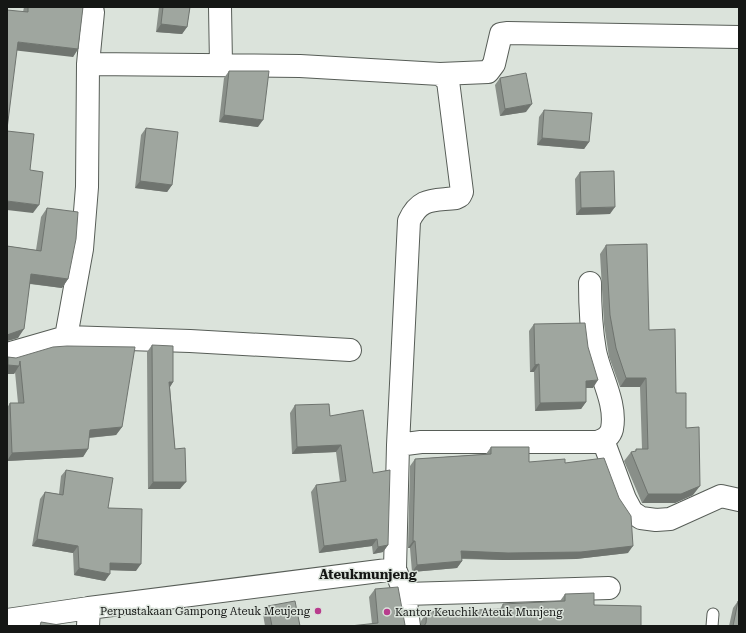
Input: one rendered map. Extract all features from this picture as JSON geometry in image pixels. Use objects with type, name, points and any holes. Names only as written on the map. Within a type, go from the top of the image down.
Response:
[{"type":"street","points":[[220,7],[221,64]]},
{"type":"street","points":[[66,337],[82,249],[87,187],[88,64],[93,12]]},
{"type":"street","points":[[88,64],[221,64],[300,66],[440,74],[488,72],[494,64],[501,34],[508,33],[739,37]]},
{"type":"street","points":[[408,626],[405,594],[395,569],[398,445],[409,221],[414,210],[424,201],[456,198],[460,196],[462,192],[448,81],[440,74]]},
{"type":"street","points":[[398,445],[421,442],[597,442],[603,440],[612,429],[613,409],[600,373],[595,350],[590,318],[590,283]]},
{"type":"street","points":[[7,354],[66,337],[190,341],[350,350]]},
{"type":"street","points":[[603,440],[625,499],[632,512],[641,518],[656,520],[670,519],[721,496],[739,500]]},
{"type":"street","points":[[7,620],[89,617],[395,569]]},
{"type":"street","points":[[405,594],[609,588]]},
{"type":"lane","points":[[712,626],[713,614]]},
{"type":"building","points":[[28,7],[83,7],[78,49],[18,42],[7,129],[7,10],[28,12]]},
{"type":"building","points":[[163,7],[190,7],[187,27],[161,24]]},
{"type":"building","points":[[229,71],[269,71],[263,120],[224,115]]},
{"type":"building","points":[[526,73],[532,104],[505,109],[500,78]]},
{"type":"building","points":[[544,110],[592,113],[589,142],[542,138]]},
{"type":"building","points":[[146,128],[178,132],[172,185],[140,181]]},
{"type":"building","points":[[7,131],[34,134],[30,170],[43,172],[39,205],[7,201]]},
{"type":"building","points":[[614,171],[615,207],[581,208],[580,172]]},
{"type":"building","points":[[47,208],[78,212],[76,239],[68,279],[31,274],[24,329],[7,335],[7,246],[41,251]]},
{"type":"building","points":[[647,244],[649,330],[675,329],[676,393],[686,393],[686,428],[699,427],[700,486],[681,494],[648,494],[631,452],[636,451],[636,449],[648,449],[646,378],[626,378],[616,348],[610,315],[606,245]]},
{"type":"building","points":[[585,323],[588,347],[598,380],[586,381],[586,402],[540,403],[539,364],[535,365],[534,324]]},
{"type":"building","points":[[152,345],[173,346],[173,382],[169,382],[175,449],[185,448],[186,482],[153,482]]},
{"type":"building","points":[[53,347],[135,347],[122,427],[90,430],[88,449],[12,453],[10,403],[24,403],[20,361],[19,366],[8,365],[8,357],[16,358]]},
{"type":"building","points":[[329,404],[330,416],[363,410],[373,473],[390,470],[388,545],[378,547],[377,539],[324,546],[316,485],[346,481],[341,445],[297,447],[295,405]]},
{"type":"building","points":[[491,447],[529,447],[529,462],[565,459],[565,463],[604,458],[619,498],[631,516],[633,546],[581,552],[508,553],[461,551],[462,561],[417,565],[415,541],[413,541],[415,459],[491,454]]},
{"type":"building","points":[[66,470],[113,478],[108,508],[142,509],[141,564],[110,563],[110,574],[79,568],[78,546],[37,539],[45,492],[63,495]]},
{"type":"building","name":"Kantor Keuchik Ateuk Munjeng","points":[[398,587],[406,626],[350,626],[378,623],[375,589]]},
{"type":"building","points":[[594,593],[594,605],[641,606],[641,626],[424,626],[426,623],[427,612],[503,609],[503,604],[565,601],[565,594]]},
{"type":"building","points":[[295,601],[300,626],[272,626],[268,606]]},
{"type":"building","points":[[738,601],[739,626],[733,626]]},
{"type":"building","points":[[41,622],[65,626],[40,626]]},
{"type":"place","name":"Perpustakaan Gampong Ateuk Meujeng","points":[[318,611]]},
{"type":"place","name":"Kantor Keuchik Ateuk Munjeng","points":[[387,612]]},
{"type":"district","name":"Ateukmunjeng","points":[[368,574]]}]
